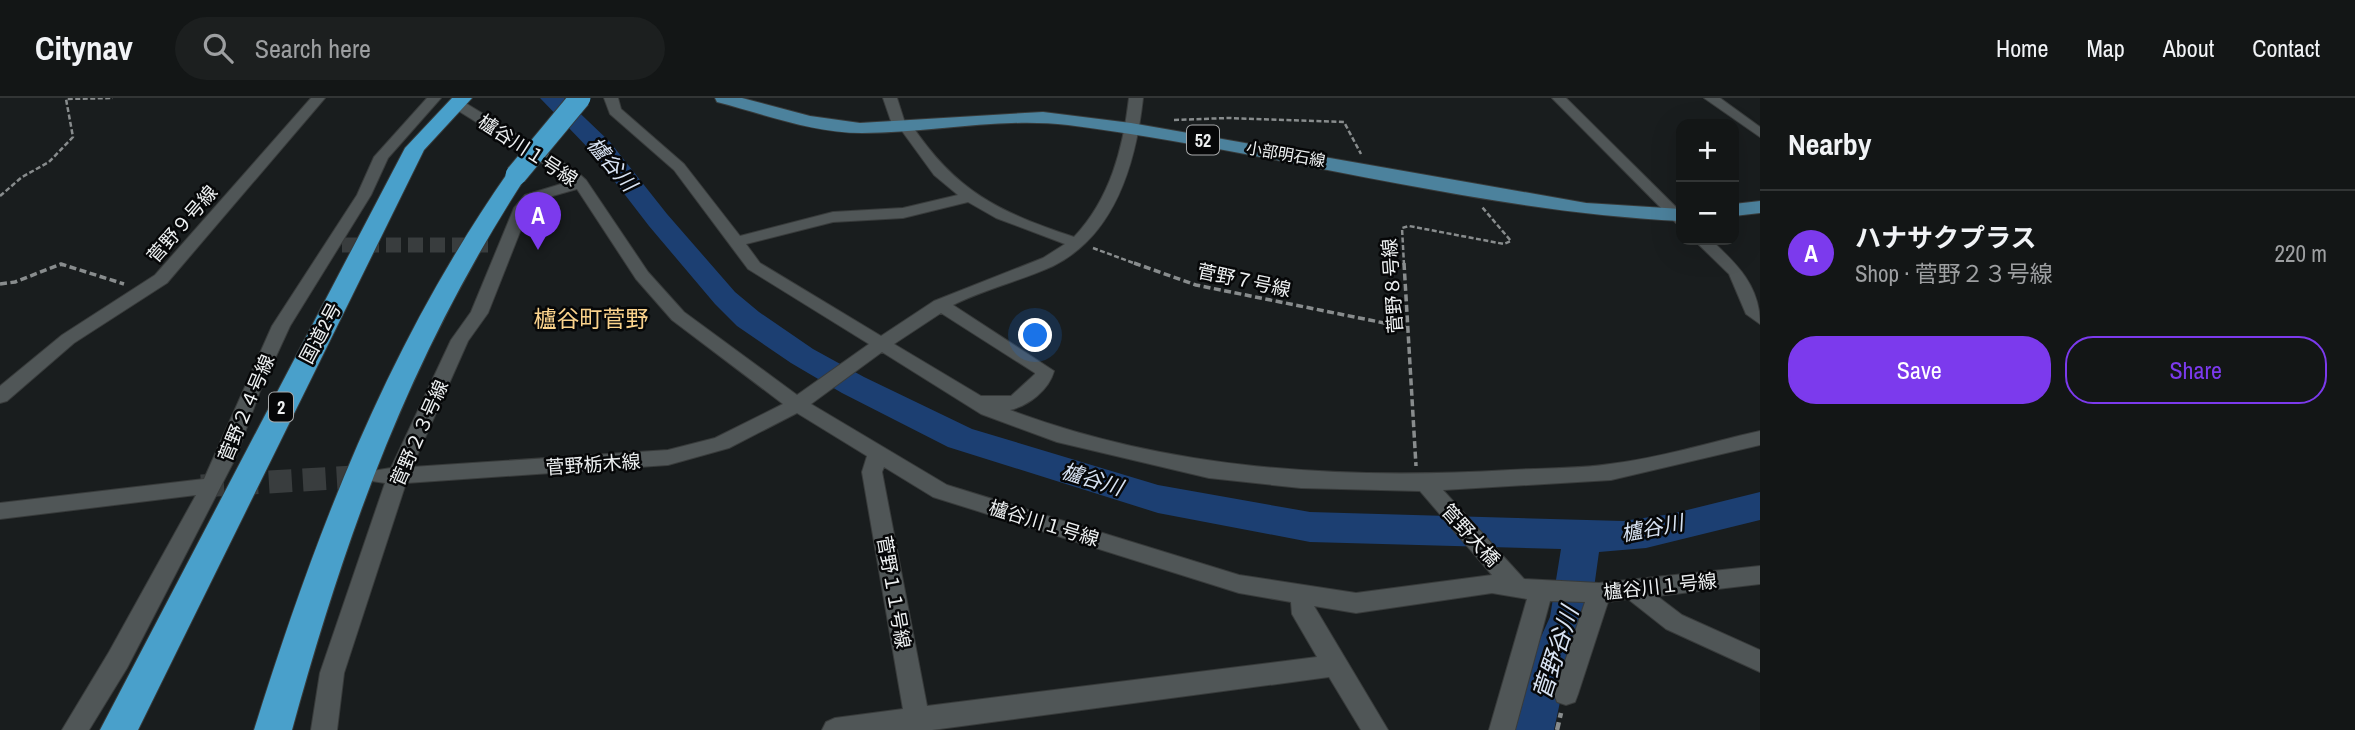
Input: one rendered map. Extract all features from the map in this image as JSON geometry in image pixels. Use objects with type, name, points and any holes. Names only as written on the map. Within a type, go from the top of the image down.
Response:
[{"type":"highway","points":[[273,730],[294,656],[350,496],[401,375],[479,226],[516,175],[580,98]]},
{"type":"highway","name":"国道2号","points":[[119,730],[415,148],[455,100]]},
{"type":"main road","name":"小部明石線","points":[[723,98],[809,121],[860,128],[1043,117],[1131,128],[1586,209],[1676,217]]},
{"type":"main road","points":[[1739,208],[1760,206]]},
{"type":"street","name":"菅野９号線","points":[[143,290],[161,279],[318,98]]},
{"type":"street","name":"菅野２４号線","points":[[75,730],[118,660],[226,457],[251,391],[281,326],[337,244],[365,195],[381,157],[434,98]]},
{"type":"street","points":[[611,98],[615,111],[679,167],[754,266],[988,409],[1057,435],[1209,471],[1301,480],[1425,483],[1611,472],[1760,438]]},
{"type":"street","points":[[890,98],[903,127],[921,155],[944,180],[969,197],[1021,224],[1077,243]]},
{"type":"street","points":[[880,344],[940,306],[1048,261],[1077,243],[1102,213],[1121,169],[1136,98]]},
{"type":"street","points":[[1559,98],[1676,213]]},
{"type":"street","points":[[1711,98],[1760,133]]},
{"type":"street","name":"櫨谷川１号線","points":[[455,100],[570,173],[581,183],[642,275],[678,316],[796,404],[940,491],[1239,584],[1356,603],[1492,584],[1541,591],[1599,593],[1760,575]]},
{"type":"street","name":"菅野２３号線","points":[[324,730],[332,673],[388,476],[460,341],[479,313],[497,245],[530,198],[581,183]]},
{"type":"street","points":[[736,242],[833,217],[902,213],[969,197]]},
{"type":"street","points":[[1707,245],[1735,272],[1755,314],[1760,318]]},
{"type":"street","points":[[0,396],[68,339],[143,290]]},
{"type":"street","points":[[940,306],[1045,371],[1017,403],[1009,405],[968,397]]},
{"type":"street","name":"菅野栃木線","points":[[388,476],[638,462],[685,454],[724,443],[764,425],[880,344]]},
{"type":"street","name":"菅野１１号線","points":[[878,454],[872,471],[918,725]]},
{"type":"street","name":"管野大橋","points":[[1425,483],[1517,586]]},
{"type":"street","points":[[0,511],[201,485]]},
{"type":"street","points":[[1502,730],[1541,591]]},
{"type":"street","points":[[1634,591],[1675,622],[1760,661]]},
{"type":"street","points":[[1566,694],[1599,593]]},
{"type":"street","points":[[1301,594],[1304,614],[1375,730]]},
{"type":"street","points":[[835,730],[918,725],[1335,665]]},
{"type":"path","points":[[0,196],[22,177],[49,162],[73,137],[66,99],[113,98]]},
{"type":"path","points":[[1174,120],[1228,118],[1344,122],[1368,169]]},
{"type":"path","name":"菅野８号線","points":[[1425,483],[1416,466],[1402,228],[1409,226],[1504,244],[1511,241],[1464,186]]},
{"type":"path","name":"菅野７号線","points":[[1077,243],[1196,285],[1409,328]]},
{"type":"path","name":"菅野９号線","points":[[0,284],[15,282],[61,264],[143,290]]},
{"type":"waterway","name":"櫨谷川","points":[[551,98],[601,147],[658,220],[725,298],[748,319],[802,356],[853,385],[960,438],[1158,499],[1310,527],[1582,535]]},
{"type":"waterway","name":"櫨谷川","points":[[1582,535],[1601,537],[1646,533],[1760,506]]},
{"type":"waterway","name":"菅野谷川","points":[[1532,730],[1545,674],[1570,617],[1582,535]]},
{"type":"tunnel","points":[[342,245],[488,245]]},
{"type":"tunnel","points":[[201,486],[370,476]]},
{"type":"place","name":"ハナサクプラス","points":[[538,250]]},
{"type":"district","name":"櫨谷町菅野","points":[[591,318]]}]
